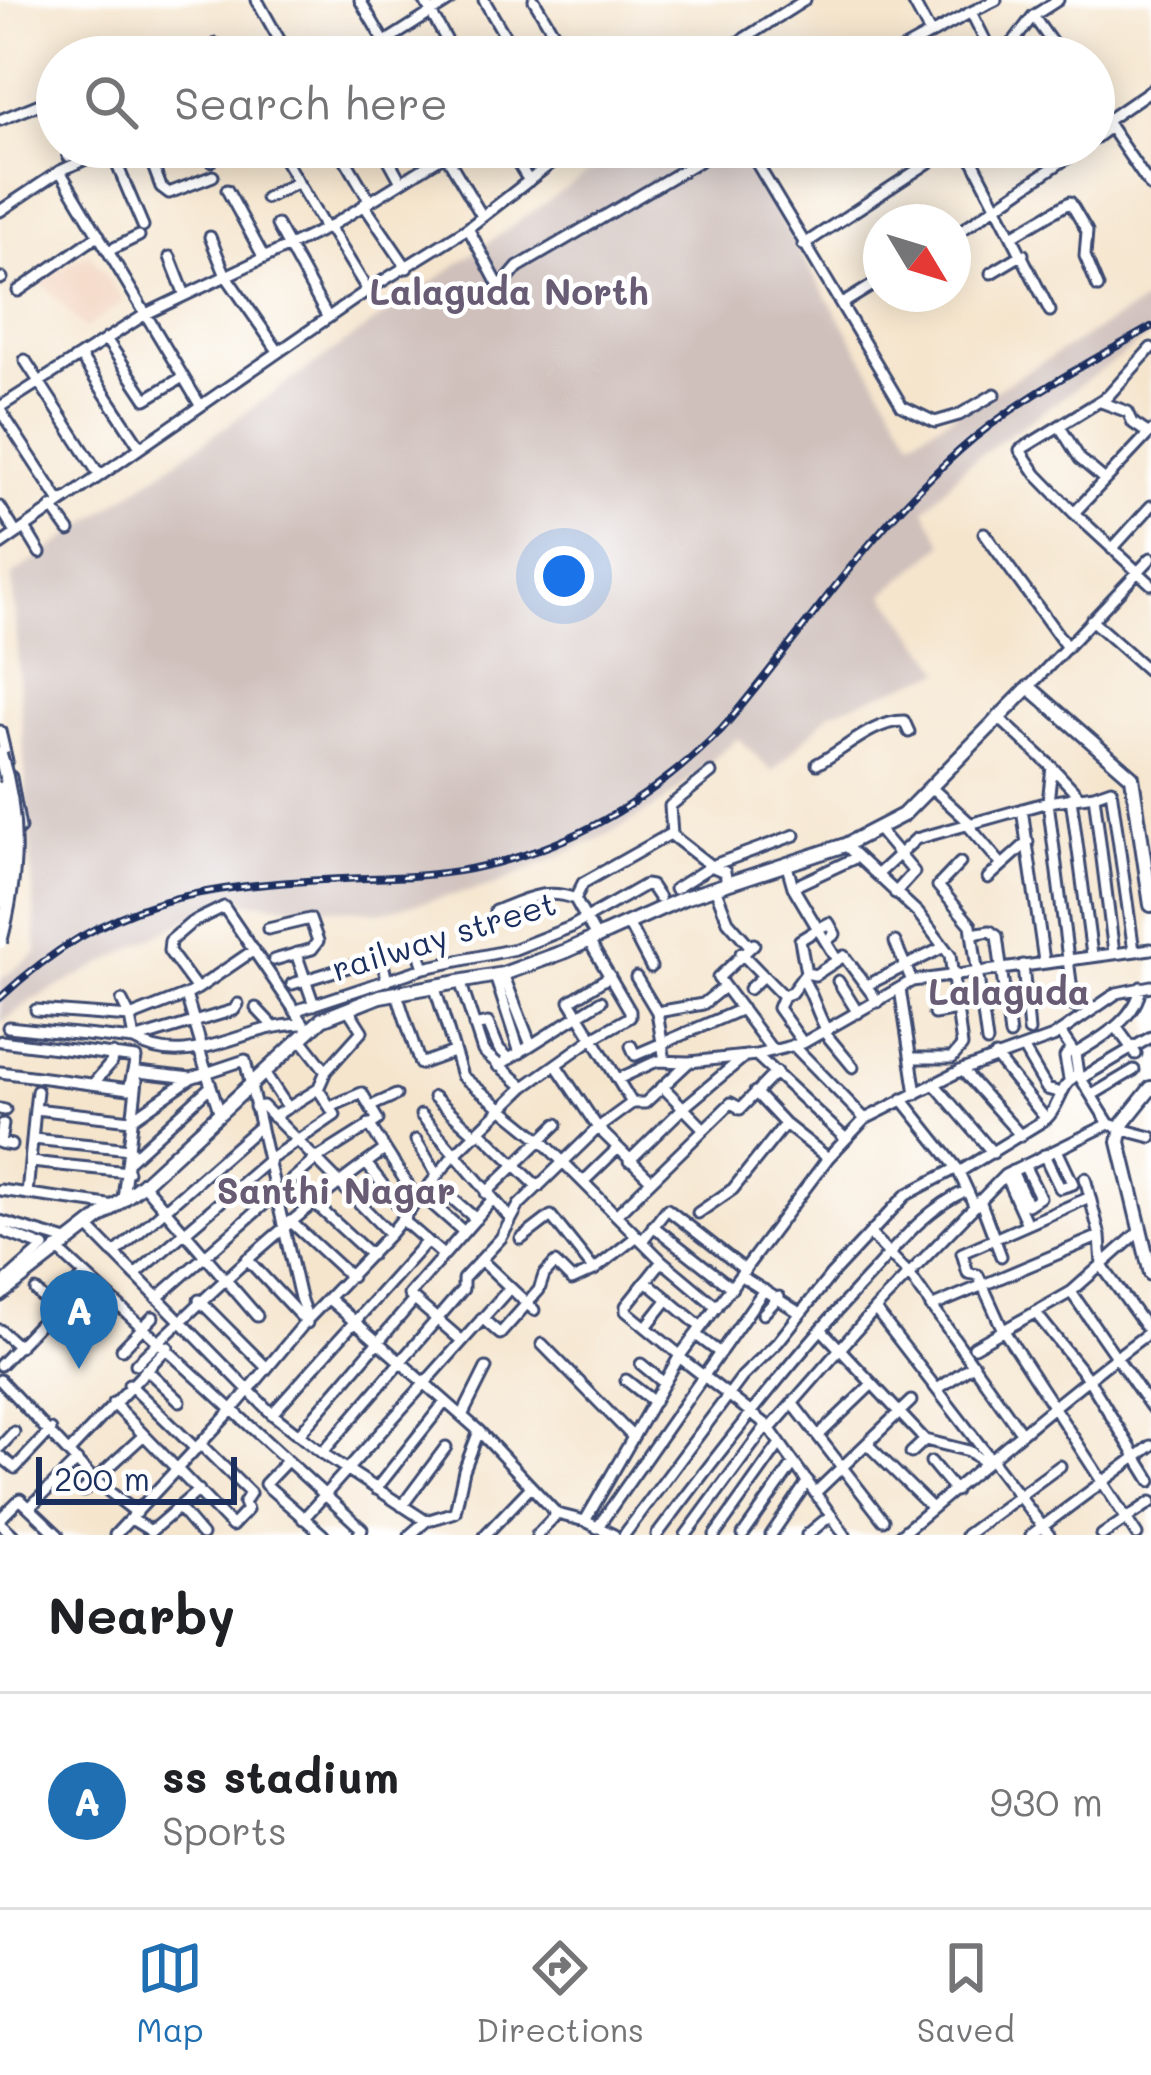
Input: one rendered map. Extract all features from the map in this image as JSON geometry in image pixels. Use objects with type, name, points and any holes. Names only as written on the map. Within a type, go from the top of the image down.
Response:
[{"type":"main road","points":[[0,1291],[143,1184],[322,1019],[459,978],[499,975],[722,881],[787,866],[845,845],[903,815],[1029,687],[1130,773],[1146,847],[1151,904]]},
{"type":"main road","points":[[0,754],[13,797],[15,830],[12,889],[0,942]]},
{"type":"main road","points":[[0,789],[5,843],[0,901]]},
{"type":"main road","points":[[1151,1088],[1119,1128],[1121,1155],[1151,1274]]},
{"type":"main road","points":[[1119,1128],[1151,1100]]},
{"type":"main road","points":[[1119,1128],[1151,1247]]},
{"type":"street","points":[[257,0],[274,36]]},
{"type":"street","points":[[360,0],[381,36]]},
{"type":"street","points":[[424,0],[445,36]]},
{"type":"street","points":[[394,36],[451,0]]},
{"type":"street","points":[[484,0],[505,36]]},
{"type":"street","points":[[534,0],[555,36]]},
{"type":"street","points":[[749,36],[806,0]]},
{"type":"street","points":[[912,0],[930,33]]},
{"type":"street","points":[[925,36],[996,0]]},
{"type":"street","points":[[1018,36],[1033,16],[1058,0]]},
{"type":"street","points":[[971,13],[983,36]]},
{"type":"street","points":[[1033,16],[1047,36]]},
{"type":"street","points":[[1115,118],[1151,90]]},
{"type":"street","points":[[0,120],[36,105]]},
{"type":"street","points":[[1115,134],[1151,187]]},
{"type":"street","points":[[0,211],[62,168]]},
{"type":"street","points":[[107,250],[141,231],[118,168]]},
{"type":"street","points":[[154,168],[161,187],[169,193],[213,176]]},
{"type":"street","points":[[290,168],[368,291]]},
{"type":"street","points":[[350,168],[368,198],[364,205]]},
{"type":"street","points":[[393,168],[401,182]]},
{"type":"street","points":[[69,531],[0,408],[146,314],[327,227],[420,168]]},
{"type":"street","points":[[453,168],[482,216]]},
{"type":"street","points":[[521,168],[529,181]]},
{"type":"street","points":[[0,544],[278,351],[468,228],[545,168]]},
{"type":"street","points":[[468,228],[500,288],[518,267],[677,168]]},
{"type":"street","points":[[759,168],[882,377],[909,410],[935,422],[994,394]]},
{"type":"street","points":[[803,244],[920,168]]},
{"type":"street","points":[[978,168],[1050,311]]},
{"type":"street","points":[[971,225],[1054,168]]},
{"type":"street","points":[[60,171],[200,405]]},
{"type":"street","points":[[266,198],[298,182]]},
{"type":"street","points":[[227,190],[264,258]]},
{"type":"street","points":[[1014,236],[1070,202],[1087,230],[1084,256],[1098,287]]},
{"type":"street","points":[[364,205],[406,268]]},
{"type":"street","points":[[277,225],[328,318]]},
{"type":"street","points":[[18,291],[98,236]]},
{"type":"street","points":[[210,237],[226,276],[278,351]]},
{"type":"street","points":[[991,273],[1023,254]]},
{"type":"street","points":[[170,257],[185,295]]},
{"type":"street","points":[[842,304],[863,291]]},
{"type":"street","points":[[106,339],[146,399],[183,377]]},
{"type":"street","points":[[1151,348],[1121,385],[1020,451],[1037,476],[1151,584]]},
{"type":"street","points":[[80,356],[140,447]]},
{"type":"street","points":[[25,360],[100,476]]},
{"type":"street","points":[[1074,513],[1150,433],[1117,406],[1095,403]]},
{"type":"street","points":[[1060,427],[1080,459],[1105,480]]},
{"type":"street","points":[[1112,549],[1151,506]]},
{"type":"street","points":[[0,507],[40,553]]},
{"type":"street","points":[[984,533],[1066,646]]},
{"type":"street","points":[[1029,687],[1151,557]]},
{"type":"street","points":[[1091,620],[1151,673]]},
{"type":"street","points":[[1000,719],[1052,767],[1076,797],[1092,956]]},
{"type":"street","points":[[817,764],[878,726],[904,721],[910,732]]},
{"type":"street","points":[[0,731],[20,828],[0,838]]},
{"type":"street","points":[[1052,767],[1048,802],[1074,1006]]},
{"type":"street","points":[[711,773],[670,806],[672,835],[722,881],[728,921],[763,976],[783,996]]},
{"type":"street","points":[[933,789],[969,823],[1002,865]]},
{"type":"street","points":[[877,875],[916,839],[1111,789],[1134,951]]},
{"type":"street","points":[[1094,795],[1114,953]]},
{"type":"street","points":[[1022,809],[1044,961]]},
{"type":"street","points":[[877,829],[914,873],[896,893]]},
{"type":"street","points":[[574,899],[583,883],[672,835]]},
{"type":"street","points":[[675,889],[711,866],[795,835]]},
{"type":"street","points":[[988,878],[1028,842]]},
{"type":"street","points":[[845,845],[944,947],[953,976],[962,1046],[956,1055],[912,1058]]},
{"type":"street","points":[[722,881],[732,858]]},
{"type":"street","points":[[793,887],[855,858]]},
{"type":"street","points":[[961,862],[938,886],[971,926],[987,1042]]},
{"type":"street","points":[[787,866],[793,887],[837,960]]},
{"type":"street","name":"railway street","points":[[300,1009],[454,959],[515,949],[645,885],[659,898]]},
{"type":"street","points":[[120,1534],[390,1234],[453,1156],[524,1087],[631,1016],[574,899],[548,891],[495,911]]},
{"type":"street","points":[[220,1114],[206,1073],[192,992],[169,951],[170,941],[191,923],[224,908],[326,1071]]},
{"type":"street","points":[[268,929],[312,921],[317,946],[274,959]]},
{"type":"street","points":[[628,923],[651,967]]},
{"type":"street","points":[[818,928],[800,940],[804,976],[825,1031],[853,1067]]},
{"type":"street","points":[[972,934],[995,934],[1010,1035]]},
{"type":"street","points":[[895,942],[912,981]]},
{"type":"street","points":[[867,985],[944,947]]},
{"type":"street","points":[[748,948],[718,976],[773,1051]]},
{"type":"street","points":[[418,949],[424,968]]},
{"type":"street","points":[[618,1079],[657,1061],[751,1055],[798,1044],[912,981],[1151,949]]},
{"type":"street","points":[[36,1010],[130,1017],[192,992],[254,950]]},
{"type":"street","points":[[296,953],[314,1005]]},
{"type":"street","points":[[804,976],[815,976],[844,957],[878,1002]]},
{"type":"street","points":[[454,959],[483,1051],[524,1087]]},
{"type":"street","points":[[292,984],[374,960],[382,964],[387,981]]},
{"type":"street","points":[[1023,965],[1029,1031]]},
{"type":"street","points":[[499,975],[522,1051],[543,1073]]},
{"type":"street","points":[[610,976],[571,998],[632,1103]]},
{"type":"street","points":[[749,989],[763,976]]},
{"type":"street","points":[[804,976],[783,996],[778,1008],[798,1044],[865,1119]]},
{"type":"street","points":[[636,977],[657,1012],[665,1061]]},
{"type":"street","points":[[838,981],[858,1013]]},
{"type":"street","points":[[1073,1051],[1117,1028],[1146,986]]},
{"type":"street","points":[[585,1521],[698,1331],[829,1158],[865,1119],[962,1070],[1060,1032],[1117,994],[1146,986]]},
{"type":"street","points":[[657,1012],[703,1004],[724,987]]},
{"type":"street","points":[[435,988],[462,1076],[541,1140],[662,1261],[717,1307]]},
{"type":"street","points":[[901,989],[916,1094]]},
{"type":"street","points":[[397,994],[420,1064],[453,1052]]},
{"type":"street","points":[[0,1190],[119,1203],[129,1160],[138,1072],[137,1042],[122,1001]]},
{"type":"street","points":[[498,1066],[601,1001]]},
{"type":"street","points":[[8,1027],[137,1042],[235,1010],[238,1004]]},
{"type":"street","points":[[256,1008],[272,1024]]},
{"type":"street","points":[[273,1117],[318,1089],[326,1071],[362,1030],[348,1009]]},
{"type":"street","points":[[631,1046],[635,1055],[742,1009]]},
{"type":"street","points":[[934,1014],[957,1010]]},
{"type":"street","points":[[474,1026],[488,1023],[499,1049],[522,1051]]},
{"type":"street","points":[[137,1042],[148,1051],[180,1054],[272,1024],[304,1031]]},
{"type":"street","points":[[1117,1028],[1133,1050]]},
{"type":"street","points":[[1060,1032],[1073,1051],[1076,1077],[1119,1128],[1151,1137]]},
{"type":"street","points":[[624,1535],[729,1395],[906,1195],[1021,1136],[1056,1110],[1061,1093],[1076,1077],[1151,1037]]},
{"type":"street","points":[[0,1072],[131,1087],[136,1058],[1,1041]]},
{"type":"street","points":[[1023,1048],[1047,1089],[1061,1093]]},
{"type":"street","points":[[93,1084],[113,1054]]},
{"type":"street","points":[[751,1055],[776,1072],[846,1139]]},
{"type":"street","points":[[629,1161],[683,1108],[751,1055]]},
{"type":"street","points":[[995,1057],[1046,1119]]},
{"type":"street","points":[[322,1453],[464,1289],[463,1279],[501,1238],[519,1205],[598,1128],[632,1103],[645,1103],[689,1062]]},
{"type":"street","points":[[35,1109],[131,1120],[191,1078],[233,1063],[259,1106],[390,1234]]},
{"type":"street","points":[[556,1065],[598,1128],[650,1180]]},
{"type":"street","points":[[106,1068],[120,1073],[119,1088]]},
{"type":"street","points":[[962,1070],[1021,1136]]},
{"type":"street","points":[[1092,1095],[1134,1070]]},
{"type":"street","points":[[138,1072],[191,1078]]},
{"type":"street","points":[[264,1072],[288,1108]]},
{"type":"street","points":[[616,1215],[732,1102],[738,1110],[776,1072]]},
{"type":"street","points":[[371,1106],[395,1096],[388,1083]]},
{"type":"street","points":[[936,1086],[993,1153]]},
{"type":"street","points":[[31,1162],[129,1160],[210,1087]]},
{"type":"street","points":[[663,1088],[703,1128]]},
{"type":"street","points":[[135,1275],[268,1160],[335,1115],[318,1089]]},
{"type":"street","points":[[27,1194],[38,1091]]},
{"type":"street","points":[[755,1092],[785,1124],[829,1158]]},
{"type":"street","points":[[157,1298],[316,1159],[378,1120],[361,1093],[332,1106]]},
{"type":"street","points":[[259,1106],[279,1094]]},
{"type":"street","points":[[136,1096],[160,1099]]},
{"type":"street","points":[[434,1097],[538,1187]]},
{"type":"street","points":[[902,1099],[958,1170],[1001,1256]]},
{"type":"street","points":[[259,1106],[259,1127],[308,1321]]},
{"type":"street","points":[[421,1115],[510,1218]]},
{"type":"street","points":[[3,1124],[0,1143],[11,1145]]},
{"type":"street","points":[[369,1124],[383,1151],[420,1198],[464,1232]]},
{"type":"street","points":[[461,1340],[409,1295],[476,1219],[489,1196],[557,1124]]},
{"type":"street","points":[[698,1213],[738,1184],[785,1124]]},
{"type":"street","points":[[114,1254],[259,1127]]},
{"type":"street","points":[[686,1535],[768,1428],[977,1202],[1008,1173],[1119,1128]]},
{"type":"street","points":[[33,1138],[129,1160]]},
{"type":"street","points":[[416,1140],[435,1178],[476,1219]]},
{"type":"street","points":[[583,1182],[617,1149]]},
{"type":"street","points":[[1043,1156],[1060,1188],[1073,1184],[1057,1150]]},
{"type":"street","points":[[30,1508],[179,1320],[337,1181],[383,1151]]},
{"type":"street","points":[[1026,1164],[1042,1195],[1056,1192],[1043,1156]]},
{"type":"street","points":[[366,1163],[406,1215],[405,1222],[443,1255]]},
{"type":"street","points":[[1008,1173],[1028,1204],[1040,1197],[1026,1164]]},
{"type":"street","points":[[1008,1173],[1027,1223]]},
{"type":"street","points":[[899,1535],[1020,1430],[1150,1332],[1102,1266],[1100,1236],[1085,1178]]},
{"type":"street","points":[[143,1184],[257,1316]]},
{"type":"street","points":[[657,1535],[749,1412],[821,1329],[937,1204],[967,1190]]},
{"type":"street","points":[[1090,1197],[962,1250],[968,1273],[978,1275],[1002,1328],[1137,1535]]},
{"type":"street","points":[[313,1202],[371,1255]]},
{"type":"street","points":[[519,1205],[538,1226]]},
{"type":"street","points":[[482,1318],[500,1334],[530,1308],[554,1263],[570,1280],[594,1270],[639,1239],[667,1209],[743,1273],[800,1313]]},
{"type":"street","points":[[521,1239],[551,1216],[594,1270]]},
{"type":"street","points":[[287,1224],[351,1277]]},
{"type":"street","points":[[0,1225],[62,1245],[85,1277],[164,1344],[362,1529],[358,1535]]},
{"type":"street","points":[[653,1226],[732,1288]]},
{"type":"street","points":[[89,1228],[272,1414],[426,1521]]},
{"type":"street","points":[[974,1347],[1071,1292],[1140,1231]]},
{"type":"street","points":[[0,1291],[43,1250],[42,1244],[21,1232]]},
{"type":"street","points":[[870,1234],[909,1274],[1020,1430]]},
{"type":"street","points":[[931,1307],[1100,1236]]},
{"type":"street","points":[[272,1414],[427,1241]]},
{"type":"street","points":[[247,1259],[308,1321]]},
{"type":"street","points":[[482,1260],[530,1308]]},
{"type":"street","points":[[662,1261],[626,1308],[768,1428],[845,1535]]},
{"type":"street","points":[[0,1365],[85,1277]]},
{"type":"street","points":[[646,1281],[720,1353]]},
{"type":"street","points":[[303,1519],[509,1289]]},
{"type":"street","points":[[598,1531],[764,1289]]},
{"type":"street","points":[[36,1291],[54,1310]]},
{"type":"street","points":[[1071,1292],[1151,1407]]},
{"type":"street","points":[[763,1314],[778,1297]]},
{"type":"street","points":[[646,1328],[668,1299]]},
{"type":"street","points":[[199,1300],[267,1368]]},
{"type":"street","points":[[330,1300],[478,1431],[557,1514],[614,1535]]},
{"type":"street","points":[[300,1433],[414,1300]]},
{"type":"street","points":[[875,1310],[1046,1530]]},
{"type":"street","points":[[1035,1312],[1089,1380],[1151,1480]]},
{"type":"street","points":[[122,1349],[153,1316]]},
{"type":"street","points":[[821,1329],[931,1445],[969,1451],[988,1460]]},
{"type":"street","points":[[0,1330],[19,1347]]},
{"type":"street","points":[[542,1344],[633,1437]]},
{"type":"street","points":[[641,1364],[664,1383]]},
{"type":"street","points":[[939,1388],[974,1364]]},
{"type":"street","points":[[141,1366],[179,1401]]},
{"type":"street","points":[[462,1416],[486,1368]]},
{"type":"street","points":[[626,1380],[654,1402]]},
{"type":"street","points":[[0,1381],[147,1532],[199,1490]]},
{"type":"street","points":[[113,1403],[232,1526],[247,1510],[244,1504],[250,1493],[129,1384]]},
{"type":"street","points":[[819,1435],[872,1384]]},
{"type":"street","points":[[815,1493],[911,1401]]},
{"type":"street","points":[[376,1489],[446,1402]]},
{"type":"street","points":[[793,1404],[883,1520]]},
{"type":"street","points":[[14,1432],[0,1451],[15,1468],[51,1430]]},
{"type":"street","points":[[410,1535],[426,1521],[454,1512],[478,1431]]},
{"type":"street","points":[[83,1491],[144,1435]]},
{"type":"street","points":[[911,1454],[925,1440]]},
{"type":"street","points":[[868,1444],[932,1508]]},
{"type":"street","points":[[715,1535],[779,1445]]},
{"type":"street","points":[[1030,1535],[1046,1530],[1151,1446]]},
{"type":"street","points":[[401,1505],[446,1447]]},
{"type":"street","points":[[286,1461],[265,1484],[323,1535]]},
{"type":"street","points":[[743,1535],[794,1462]]},
{"type":"street","points":[[931,1462],[955,1491]]},
{"type":"street","points":[[966,1535],[1060,1466]]},
{"type":"street","points":[[771,1535],[808,1481]]},
{"type":"street","points":[[485,1535],[530,1488]]},
{"type":"street","points":[[13,1535],[0,1521],[20,1499],[58,1535]]},
{"type":"street","points":[[1102,1535],[1151,1502]]},
{"type":"street","points":[[179,1508],[202,1535]]},
{"type":"street","points":[[537,1535],[557,1514]]},
{"type":"street","points":[[807,1535],[831,1515]]},
{"type":"street","points":[[161,1523],[171,1535]]},
{"type":"shaded area","points":[[595,168],[750,168],[912,439],[1151,298],[1151,335],[965,466],[925,510],[944,544],[884,594],[943,671],[831,712],[772,772],[738,738],[662,803],[615,831],[495,885],[381,912],[225,900],[31,1001],[0,1024],[0,980],[37,953],[12,576]]},
{"type":"shaded area","points":[[89,253],[124,301],[85,329],[40,281]]},
{"type":"railway","points":[[0,998],[80,937],[159,903],[245,886],[470,869],[541,849],[606,819],[666,779],[721,730],[864,551],[959,451],[1027,399],[1151,327]]},
{"type":"place","name":"ss stadium","points":[[79,1369]]},
{"type":"district","name":"Lalaguda North","points":[[509,292]]},
{"type":"district","name":"Lalaguda","points":[[1009,992]]},
{"type":"district","name":"Santhi Nagar","points":[[336,1191]]}]
